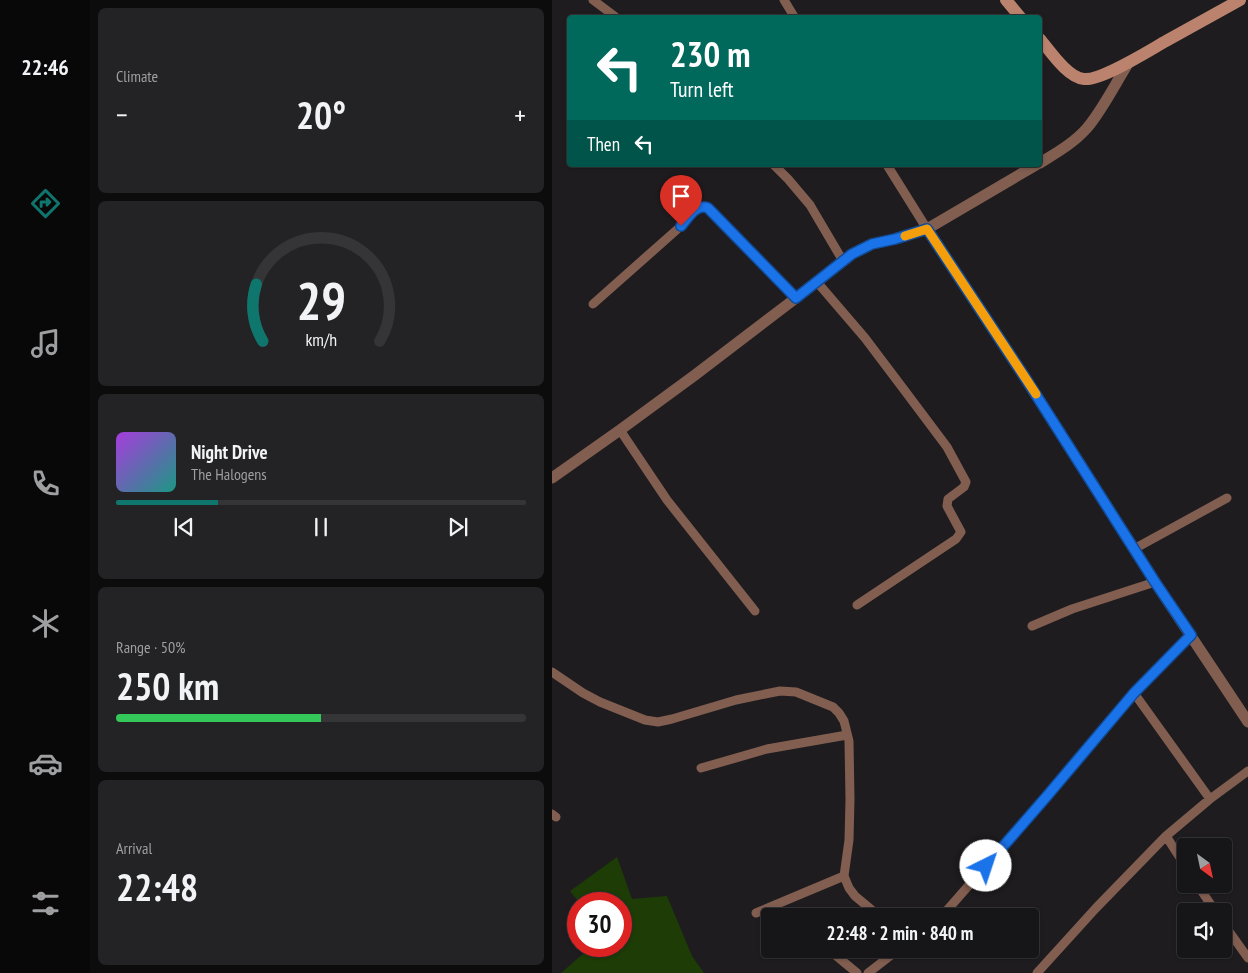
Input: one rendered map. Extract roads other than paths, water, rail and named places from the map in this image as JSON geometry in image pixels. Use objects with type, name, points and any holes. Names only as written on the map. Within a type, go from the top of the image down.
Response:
[{"type":"main road","points":[[1006,0],[1018,15]]},
{"type":"main road","points":[[1042,41],[1062,65],[1073,75],[1084,80],[1098,77],[1129,62],[1240,0]]},
{"type":"street","points":[[593,0],[613,15]]},
{"type":"street","points":[[784,0],[793,15]]},
{"type":"street","points":[[1042,162],[1065,148],[1086,130],[1129,62]]},
{"type":"street","points":[[776,167],[810,205],[843,261]]},
{"type":"street","points":[[888,167],[1155,582],[1248,722]]},
{"type":"street","points":[[552,478],[620,430],[857,251],[872,244],[927,229],[1033,167]]},
{"type":"street","points":[[593,304],[700,207],[708,208],[796,298]]},
{"type":"street","points":[[817,282],[865,338],[908,395],[946,447],[966,482],[964,487],[948,499],[947,506],[960,532],[956,539],[857,605]]},
{"type":"street","points":[[620,430],[667,500],[755,611]]},
{"type":"street","points":[[1134,549],[1227,498]]},
{"type":"street","points":[[1032,626],[1072,609],[1155,582]]},
{"type":"street","points":[[949,908],[1134,693],[1191,635]]},
{"type":"street","points":[[552,672],[600,702],[645,720],[658,722],[780,690],[796,692],[833,707],[844,721],[849,741],[849,840],[844,876],[855,896],[869,908]]},
{"type":"street","points":[[1134,693],[1210,799]]},
{"type":"street","points":[[701,768],[767,749],[847,734]]},
{"type":"street","points":[[1037,973],[1096,908],[1166,836],[1210,799],[1248,771]]},
{"type":"street","points":[[1166,836],[1177,853]]},
{"type":"street","points":[[756,913],[844,876]]},
{"type":"street","points":[[1232,936],[1248,958]]},
{"type":"street","points":[[839,958],[857,973]]},
{"type":"street","points":[[868,973],[887,958]]}]
